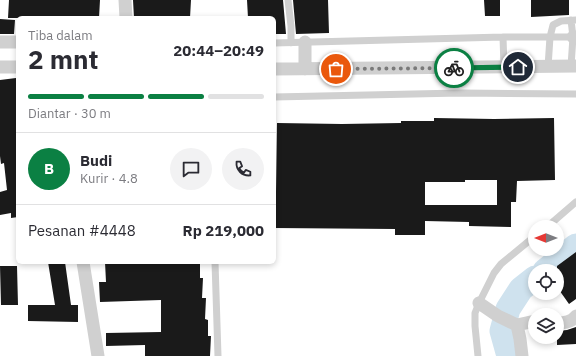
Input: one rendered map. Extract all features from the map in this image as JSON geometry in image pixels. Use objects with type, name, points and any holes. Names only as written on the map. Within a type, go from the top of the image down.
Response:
[{"type":"street","points":[[125,0],[126,16]]},
{"type":"street","points":[[0,42],[16,42]]},
{"type":"street","points":[[304,44],[305,66]]},
{"type":"street","points":[[276,69],[305,66],[574,66]]},
{"type":"street","points":[[0,67],[16,67]]},
{"type":"street","points":[[83,264],[98,356]]},
{"type":"street","points":[[483,306],[513,324],[520,339],[522,356]]},
{"type":"street","points":[[564,322],[574,320],[576,316]]},
{"type":"street","points":[[513,324],[528,322]]},
{"type":"lane","points":[[288,0],[291,42]]},
{"type":"lane","points":[[548,67],[550,32],[553,26],[560,21],[574,20],[574,66]]},
{"type":"lane","points":[[276,43],[291,42],[304,44],[574,37]]},
{"type":"lane","points":[[503,39],[504,67]]},
{"type":"lane","points":[[276,97],[460,93],[576,94]]},
{"type":"lane","points":[[554,220],[576,202]]},
{"type":"lane","points":[[478,356],[475,313],[483,306],[494,273],[501,264],[528,242]]},
{"type":"lane","points":[[216,264],[218,356]]},
{"type":"building","points":[[9,0],[100,0],[99,16],[16,16],[16,18],[8,18]]},
{"type":"building","points":[[133,0],[191,0],[190,16],[134,16]]},
{"type":"building","points":[[247,0],[283,0],[286,34],[276,34],[276,16],[248,16]]},
{"type":"building","points":[[293,0],[328,0],[329,33],[296,34]]},
{"type":"building","points":[[484,0],[500,0],[500,16],[485,16]]},
{"type":"building","points":[[531,0],[569,0],[569,15],[531,17]]},
{"type":"building","points":[[0,19],[15,20],[14,34],[0,34]]},
{"type":"building","points":[[16,78],[16,217],[11,218],[11,213],[0,215],[0,192],[7,190],[4,163],[1,164],[0,156],[0,80]]},
{"type":"building","points":[[434,118],[554,118],[555,180],[517,181],[516,202],[511,202],[511,227],[469,226],[469,222],[425,221],[425,235],[395,235],[395,229],[276,228],[277,123],[342,124],[401,123],[401,121],[434,121]],"holes":[[[497,180],[497,205],[425,205],[425,182]]]},
{"type":"building","points":[[576,252],[576,299],[569,304],[564,297],[564,264],[560,264]]},
{"type":"building","points":[[48,264],[65,264],[71,305],[78,305],[78,322],[28,321],[28,305],[55,305]]},
{"type":"building","points":[[105,264],[200,264],[200,278],[203,278],[202,298],[206,298],[205,319],[208,320],[208,336],[211,336],[210,356],[145,356],[145,345],[106,346],[106,333],[161,332],[161,300],[100,302],[99,282],[106,282]]},
{"type":"building","points":[[0,266],[17,266],[18,305],[1,305]]},
{"type":"building","points":[[576,327],[576,344],[557,345],[564,344],[564,330]]},
{"type":"waterway","points":[[554,264],[576,246]]},
{"type":"waterway","points":[[509,356],[502,331],[508,309],[521,289],[528,284]]},
{"type":"way so far","points":[[336,69],[454,68]]},
{"type":"route","points":[[454,68],[518,67]]}]
